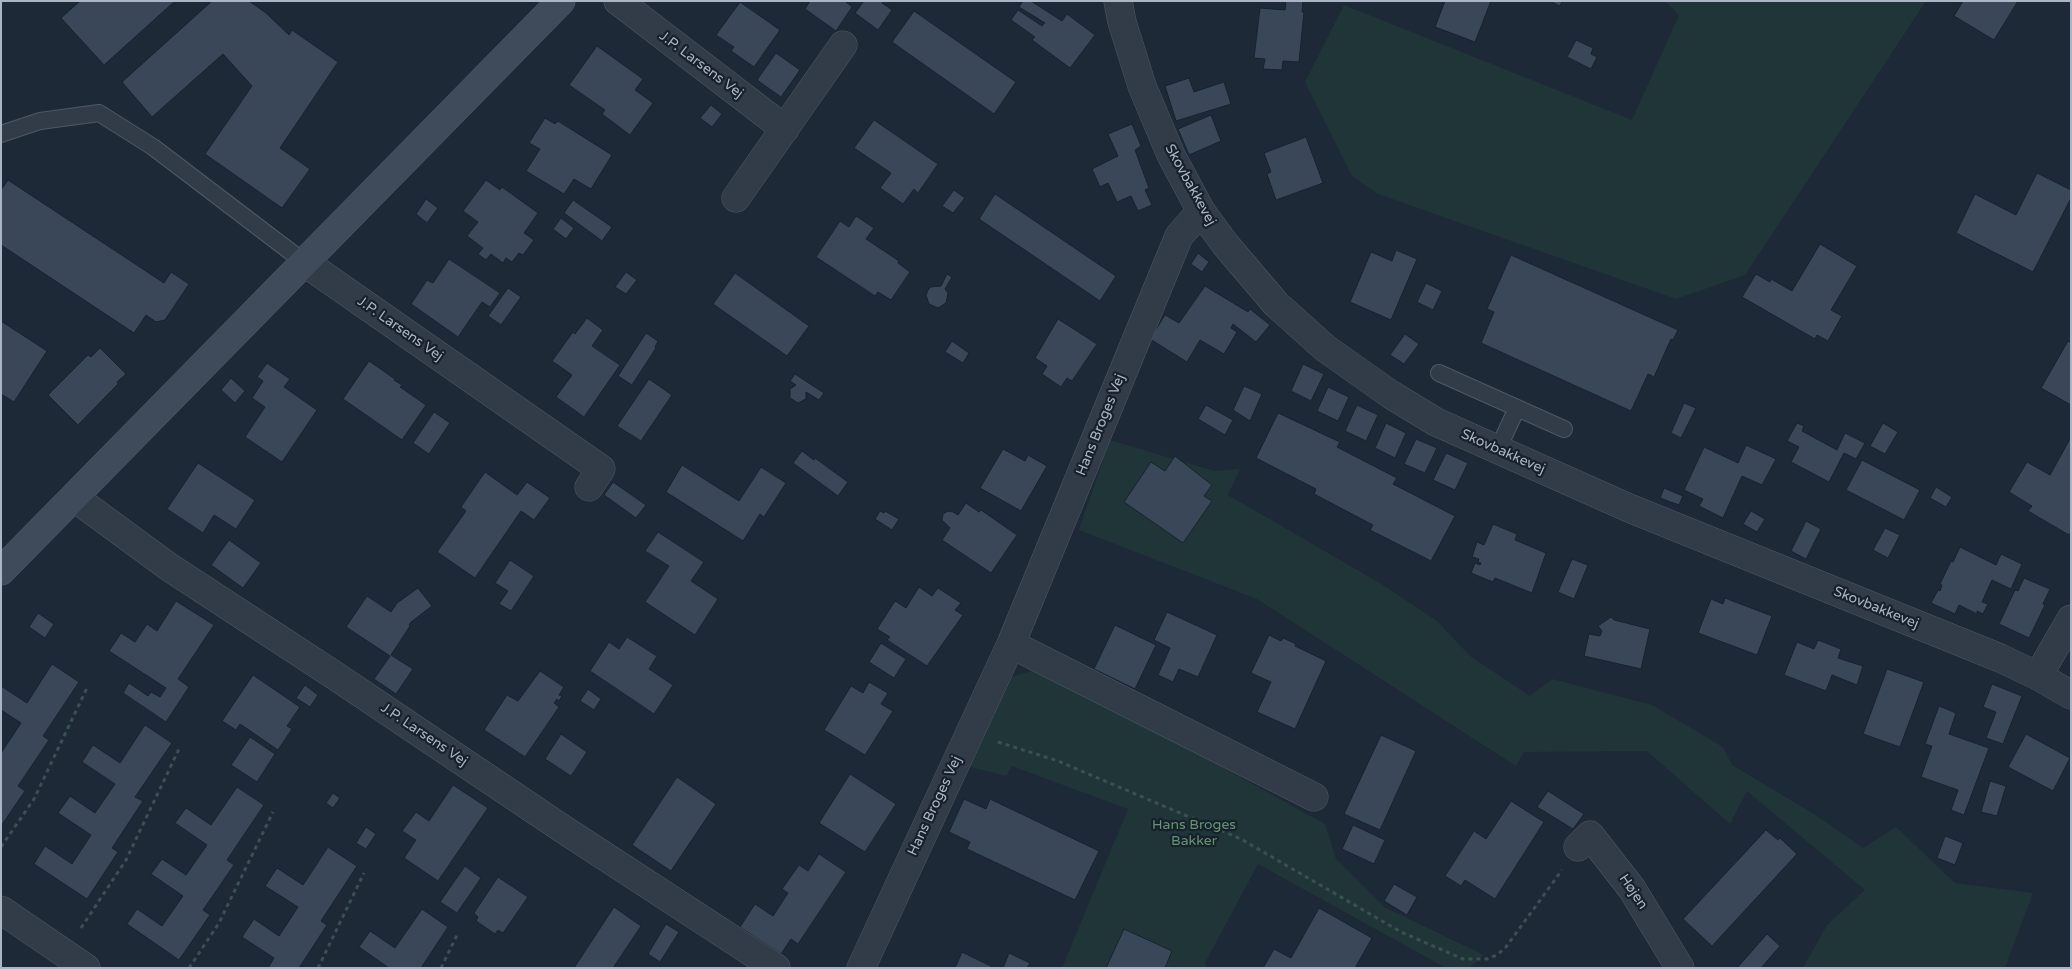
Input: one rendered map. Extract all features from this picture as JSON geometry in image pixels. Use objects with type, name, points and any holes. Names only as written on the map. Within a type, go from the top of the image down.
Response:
[{"type":"street","points":[[1,571],[75,498],[304,262],[562,1]]},
{"type":"street","name":"J.P. Larsens Vej","points":[[618,1],[785,128]]},
{"type":"street","name":"Skovbakkevej","points":[[1118,1],[1122,22],[1142,86],[1170,155],[1201,210],[1225,244],[1276,304],[1325,348],[1390,394],[1436,422],[1629,508],[2000,658],[2038,676],[2071,695]]},
{"type":"street","points":[[736,198],[843,45]]},
{"type":"street","name":"Hans Broges Vej","points":[[860,968],[1011,644],[1179,236],[1201,210]]},
{"type":"street","name":"J.P. Larsens Vej","points":[[304,262],[601,469],[589,487]]},
{"type":"street","name":"J.P. Larsens Vej","points":[[75,498],[168,568],[334,675],[571,835],[776,968]]},
{"type":"street","points":[[2038,676],[2071,619]]},
{"type":"street","points":[[1011,644],[1314,797]]},
{"type":"street","name":"Højen","points":[[1578,847],[1590,834],[1632,889],[1680,968]]},
{"type":"street","points":[[1,910],[86,968]]},
{"type":"lane","name":"J.P. Larsens Vej","points":[[1,134],[40,122],[99,113],[153,147],[304,262]]},
{"type":"lane","points":[[1439,373],[1564,429]]},
{"type":"lane","points":[[1498,450],[1517,408]]},
{"type":"path","points":[[1,848],[34,798],[87,688]]},
{"type":"path","points":[[968,735],[1012,746],[1058,761],[1241,839],[1401,932],[1463,959],[1486,959],[1506,947],[1578,847]]},
{"type":"path","points":[[64,952],[126,860],[179,749]]},
{"type":"path","points":[[189,968],[219,923],[273,812]]},
{"type":"path","points":[[318,968],[364,873]]},
{"type":"path","points":[[441,968],[456,935]]},
{"type":"green space","points":[[1665,1],[1926,1],[1745,275],[1676,299],[1378,194],[1352,176],[1305,82],[1344,5],[1632,120],[1679,15]]},
{"type":"green space","points":[[1110,440],[1214,471],[1240,469],[1228,495],[1383,585],[1437,621],[1470,656],[1530,696],[1552,679],[1652,705],[1723,747],[1732,765],[1814,814],[1863,848],[1896,827],[1955,883],[2033,893],[2005,968],[1803,968],[1827,925],[1865,890],[1747,791],[1730,824],[1647,751],[1524,752],[1516,766],[1257,599],[1079,530]]},
{"type":"green space","name":"Hans Broges Bakker","points":[[1035,670],[1202,756],[1325,824],[1336,859],[1384,907],[1484,955],[1469,968],[1446,968],[1258,864],[1205,963],[1207,968],[1062,968],[1128,809],[1012,766],[1006,776],[967,766],[1011,677]]},
{"type":"building","points":[[80,1],[175,1],[104,65],[61,18]]},
{"type":"building","points":[[212,1],[249,1],[266,13],[289,35],[292,30],[338,62],[280,148],[310,169],[282,208],[205,154],[252,86],[223,54],[152,117],[122,82]]},
{"type":"building","points":[[810,1],[845,1],[852,7],[836,31],[805,9]]},
{"type":"building","points":[[864,1],[884,1],[882,3],[892,10],[878,30],[855,13]]},
{"type":"building","points":[[1023,1],[1031,1],[1062,21],[1067,14],[1095,35],[1070,68],[1032,40],[1035,37],[1011,20],[1018,10],[1042,26],[1045,23],[1019,7]]},
{"type":"building","points":[[1286,1],[1303,1],[1302,12],[1304,12],[1299,62],[1283,61],[1282,70],[1263,69],[1265,59],[1254,58],[1260,8],[1285,10]]},
{"type":"building","points":[[1445,1],[1491,1],[1475,42],[1435,27]]},
{"type":"building","points":[[1550,1],[1562,1],[1560,6]]},
{"type":"building","points":[[1963,1],[2018,1],[1994,40],[1954,16]]},
{"type":"building","points":[[740,2],[780,30],[754,67],[731,51],[734,47],[716,35]]},
{"type":"building","points":[[914,11],[1016,82],[994,114],[892,42]]},
{"type":"building","points":[[1576,40],[1593,48],[1591,54],[1597,57],[1591,69],[1567,57]]},
{"type":"building","points":[[597,46],[643,79],[635,90],[653,103],[630,135],[602,114],[605,110],[569,85]]},
{"type":"building","points":[[776,53],[800,70],[781,97],[757,80]]},
{"type":"building","points":[[1189,78],[1194,92],[1224,82],[1231,104],[1176,121],[1165,86]]},
{"type":"building","points":[[711,105],[722,114],[712,127],[700,118]]},
{"type":"building","points":[[1211,115],[1221,141],[1189,155],[1178,129]]},
{"type":"building","points":[[545,118],[555,124],[558,121],[612,155],[591,189],[574,179],[564,194],[526,171],[540,149],[529,143]]},
{"type":"building","points":[[874,120],[938,164],[918,193],[914,189],[903,204],[880,188],[891,173],[854,148]]},
{"type":"building","points":[[1132,124],[1141,146],[1135,150],[1149,188],[1145,190],[1152,205],[1138,211],[1131,196],[1117,202],[1108,183],[1100,187],[1092,169],[1118,156],[1108,134]]},
{"type":"building","points":[[1306,137],[1323,183],[1276,200],[1267,174],[1271,172],[1264,153]]},
{"type":"building","points":[[2037,173],[2071,190],[2071,198],[2033,272],[1956,233],[1975,194],[2016,215]]},
{"type":"building","points":[[8,180],[164,283],[171,272],[189,284],[165,320],[156,322],[146,315],[134,333],[1,245],[1,190]]},
{"type":"building","points":[[486,180],[500,190],[502,187],[538,213],[524,233],[534,240],[523,255],[519,253],[512,262],[506,258],[503,263],[491,254],[486,260],[478,254],[483,248],[467,236],[478,222],[463,211]]},
{"type":"building","points":[[954,190],[965,198],[953,213],[942,206]]},
{"type":"building","points":[[995,194],[1116,276],[1100,301],[979,219]]},
{"type":"building","points":[[426,199],[438,208],[427,223],[416,214]]},
{"type":"building","points":[[573,200],[612,227],[602,241],[564,213]]},
{"type":"building","points":[[856,216],[874,228],[866,239],[899,261],[898,263],[910,272],[891,300],[878,292],[875,296],[816,257],[840,221],[849,227]]},
{"type":"building","points":[[561,218],[574,228],[566,239],[553,229]]},
{"type":"building","points":[[1820,244],[1857,266],[1831,310],[1842,316],[1828,341],[1817,335],[1815,339],[1742,297],[1756,274],[1770,282],[1771,279],[1792,291]]},
{"type":"building","points":[[1396,250],[1417,259],[1391,320],[1350,302],[1371,252],[1392,261]]},
{"type":"building","points":[[1198,253],[1209,262],[1202,272],[1191,264]]},
{"type":"building","points":[[1511,255],[1678,330],[1673,340],[1671,339],[1654,377],[1648,374],[1631,411],[1481,343],[1494,312],[1487,309]]},
{"type":"building","points":[[449,259],[500,293],[490,307],[482,302],[458,337],[411,304],[427,280],[433,283]]},
{"type":"building","points":[[626,272],[637,280],[626,294],[615,287]]},
{"type":"building","points":[[735,273],[809,326],[787,356],[713,304]]},
{"type":"building","points":[[947,274],[952,277],[945,289],[948,293],[946,303],[938,308],[929,304],[926,295],[931,287],[941,286]]},
{"type":"building","points":[[1426,283],[1442,291],[1433,310],[1417,302]]},
{"type":"building","points":[[1205,286],[1248,312],[1250,309],[1270,325],[1256,342],[1233,324],[1231,328],[1237,332],[1224,354],[1200,340],[1187,362],[1150,339],[1165,315],[1179,323]]},
{"type":"building","points":[[508,288],[521,297],[501,325],[488,316]]},
{"type":"building","points":[[587,318],[603,330],[592,346],[620,365],[584,417],[556,397],[572,375],[552,361],[573,332],[575,334]]},
{"type":"building","points":[[1058,319],[1097,344],[1072,381],[1067,378],[1061,387],[1042,374],[1047,366],[1035,358]]},
{"type":"building","points":[[1,321],[47,351],[14,402],[1,394]]},
{"type":"building","points":[[646,333],[658,341],[656,348],[632,385],[618,376]]},
{"type":"building","points":[[1405,334],[1419,344],[1404,364],[1390,355]]},
{"type":"building","points":[[952,341],[969,353],[963,363],[945,352]]},
{"type":"building","points":[[2068,341],[2071,343],[2071,405],[2041,388]]},
{"type":"building","points":[[100,348],[126,374],[78,425],[48,395],[88,355],[91,357]]},
{"type":"building","points":[[369,361],[395,379],[402,385],[400,387],[426,405],[402,440],[343,399]]},
{"type":"building","points":[[267,363],[290,379],[284,387],[317,410],[282,462],[245,437],[265,407],[252,398],[263,381],[257,377]]},
{"type":"building","points":[[1303,364],[1324,374],[1311,401],[1291,391]]},
{"type":"building","points":[[795,374],[824,393],[819,400],[806,392],[806,399],[798,403],[790,398],[790,389],[796,385],[790,381]]},
{"type":"building","points":[[231,378],[245,391],[235,403],[221,390]]},
{"type":"building","points":[[649,379],[672,395],[641,441],[617,426]]},
{"type":"building","points":[[1244,386],[1262,394],[1250,421],[1233,410]]},
{"type":"building","points":[[1328,387],[1349,397],[1338,421],[1317,411]]},
{"type":"building","points":[[1684,403],[1696,408],[1681,438],[1671,433]]},
{"type":"building","points":[[1206,405],[1233,420],[1225,435],[1198,419]]},
{"type":"building","points":[[1357,405],[1378,415],[1366,441],[1345,431]]},
{"type":"building","points":[[434,412],[450,423],[429,454],[413,443]]},
{"type":"building","points":[[1278,413],[1340,442],[1337,447],[1397,478],[1393,484],[1455,516],[1431,561],[1370,530],[1373,525],[1314,494],[1316,489],[1256,458]]},
{"type":"building","points":[[1386,423],[1406,433],[1395,458],[1375,448]]},
{"type":"building","points":[[1797,423],[1804,426],[1802,431],[1837,450],[1845,433],[1865,443],[1856,459],[1844,453],[1829,482],[1791,462],[1799,447],[1787,441]]},
{"type":"building","points":[[1883,423],[1898,432],[1885,454],[1870,446]]},
{"type":"building","points":[[2071,437],[2071,532],[2069,535],[2028,511],[2032,506],[2009,492],[2027,462],[2050,475]]},
{"type":"building","points":[[1416,439],[1437,448],[1425,473],[1404,464]]},
{"type":"building","points":[[1746,445],[1776,459],[1762,485],[1742,476],[1723,518],[1699,506],[1703,499],[1684,490],[1704,447],[1738,463]]},
{"type":"building","points":[[1003,449],[1025,461],[1028,455],[1047,466],[1021,511],[980,488]]},
{"type":"building","points":[[802,451],[848,482],[838,496],[793,463]]},
{"type":"building","points":[[1446,453],[1468,463],[1455,490],[1433,480]]},
{"type":"building","points":[[1175,456],[1212,485],[1204,496],[1212,501],[1183,543],[1124,502],[1151,462],[1165,471]]},
{"type":"building","points":[[1862,460],[1920,490],[1904,520],[1846,490]]},
{"type":"building","points":[[198,463],[255,500],[236,529],[214,515],[203,533],[167,509]]},
{"type":"building","points":[[682,465],[739,501],[761,467],[786,483],[764,517],[760,514],[743,541],[666,492]]},
{"type":"building","points":[[485,472],[517,495],[527,482],[550,498],[534,520],[521,511],[475,578],[437,552],[466,511],[461,507]]},
{"type":"building","points":[[613,482],[646,505],[636,518],[604,495]]},
{"type":"building","points":[[1936,487],[1952,497],[1946,507],[1930,498]]},
{"type":"building","points":[[1664,488],[1683,496],[1679,505],[1660,498]]},
{"type":"building","points":[[966,503],[979,512],[981,510],[1017,535],[991,573],[942,540],[950,528],[942,520],[943,514],[948,511],[958,515]]},
{"type":"building","points":[[880,511],[884,513],[885,511],[899,519],[892,530],[875,519]]},
{"type":"building","points":[[1751,511],[1765,519],[1757,532],[1743,524]]},
{"type":"building","points":[[1806,521],[1821,529],[1806,559],[1791,551]]},
{"type":"building","points":[[1493,524],[1517,534],[1515,540],[1546,553],[1532,593],[1495,578],[1493,582],[1471,573],[1475,563],[1480,565],[1481,563],[1478,562],[1479,559],[1472,557],[1477,542],[1484,545]]},
{"type":"building","points":[[1885,528],[1900,535],[1888,558],[1873,550]]},
{"type":"building","points":[[658,532],[704,562],[691,581],[718,599],[695,635],[645,602],[669,566],[645,551]]},
{"type":"building","points":[[229,540],[261,563],[243,588],[211,565]]},
{"type":"building","points":[[1960,547],[1996,565],[2001,554],[2022,564],[2011,589],[1992,580],[1982,602],[1988,604],[1983,614],[1977,611],[1977,614],[1959,605],[1955,614],[1931,603],[1938,590],[1940,591],[1942,585],[1940,584]]},
{"type":"building","points":[[1572,559],[1588,565],[1574,599],[1558,592]]},
{"type":"building","points":[[510,560],[534,576],[511,611],[499,604],[508,591],[495,583]]},
{"type":"building","points":[[2024,578],[2050,589],[2043,604],[2045,605],[2029,638],[1999,624],[2015,590],[2018,591]]},
{"type":"building","points":[[919,587],[932,596],[938,588],[961,603],[955,610],[963,615],[927,666],[887,640],[890,637],[877,629],[895,601],[906,608]]},
{"type":"building","points":[[418,588],[432,606],[411,622],[391,655],[413,669],[396,694],[374,679],[390,656],[346,627],[367,596],[391,612],[397,603]]},
{"type":"building","points":[[1725,598],[1772,616],[1757,655],[1698,633],[1711,599],[1723,604]]},
{"type":"building","points":[[176,601],[214,625],[178,679],[189,687],[166,722],[123,693],[129,683],[148,696],[151,692],[160,697],[166,688],[109,651],[121,633],[135,642],[147,624],[157,631]]},
{"type":"building","points":[[1167,612],[1217,635],[1198,677],[1179,669],[1173,682],[1158,675],[1170,648],[1154,640]]},
{"type":"building","points":[[38,613],[54,624],[45,638],[29,627]]},
{"type":"building","points":[[1611,617],[1614,620],[1650,629],[1641,669],[1584,656],[1589,634],[1600,636],[1602,631],[1598,626]]},
{"type":"building","points":[[1115,625],[1156,645],[1135,689],[1094,669]]},
{"type":"building","points":[[1269,635],[1281,641],[1283,638],[1326,661],[1295,729],[1257,712],[1271,682],[1251,673]]},
{"type":"building","points":[[627,637],[657,656],[649,669],[673,685],[654,714],[590,671],[609,642],[619,649]]},
{"type":"building","points":[[1818,640],[1841,649],[1838,658],[1863,666],[1857,685],[1832,675],[1826,691],[1784,675],[1797,642],[1814,649]]},
{"type":"building","points":[[881,643],[906,659],[894,678],[869,662]]},
{"type":"building","points":[[52,664],[79,682],[43,736],[49,740],[18,786],[25,791],[1,826],[1,753],[21,723],[1,710],[1,686],[27,703]]},
{"type":"building","points":[[1887,669],[1924,682],[1900,747],[1863,734]]},
{"type":"building","points":[[540,671],[564,687],[559,695],[562,696],[559,701],[557,699],[554,703],[559,707],[525,757],[484,730],[507,695],[518,701]]},
{"type":"building","points":[[253,675],[300,707],[287,726],[292,729],[278,750],[240,724],[236,730],[222,721]]},
{"type":"building","points":[[869,682],[888,693],[881,704],[893,711],[865,755],[824,730],[851,686],[863,693]]},
{"type":"building","points":[[1992,684],[2022,696],[2003,744],[1986,738],[1996,712],[1983,707]]},
{"type":"building","points":[[305,685],[318,695],[310,707],[296,698]]},
{"type":"building","points":[[588,689],[601,699],[594,710],[580,701]]},
{"type":"building","points":[[1939,706],[1956,713],[1949,734],[1989,748],[1964,815],[1951,810],[1958,790],[1921,777],[1932,746],[1925,744]]},
{"type":"building","points":[[145,725],[172,743],[135,797],[143,801],[112,848],[118,852],[87,899],[34,864],[45,846],[72,864],[91,835],[58,813],[70,796],[95,813],[115,784],[82,762],[93,745],[120,763]]},
{"type":"building","points":[[561,734],[587,752],[571,776],[545,759]]},
{"type":"building","points":[[2026,734],[2070,758],[2053,791],[2008,767]]},
{"type":"building","points":[[1381,735],[1416,751],[1380,830],[1344,814]]},
{"type":"building","points":[[250,737],[275,754],[257,782],[231,765]]},
{"type":"building","points":[[850,774],[896,804],[865,852],[819,823]]},
{"type":"building","points":[[677,777],[716,804],[671,871],[632,845]]},
{"type":"building","points":[[1990,781],[2006,786],[1997,816],[1981,812]]},
{"type":"building","points":[[453,785],[488,808],[438,881],[404,858],[416,840],[402,831],[416,812],[429,821]]},
{"type":"building","points":[[237,787],[264,805],[227,860],[234,865],[203,910],[210,915],[179,960],[127,924],[137,909],[162,926],[183,896],[151,874],[162,859],[186,875],[207,845],[175,823],[186,808],[211,825]]},
{"type":"building","points":[[1548,791],[1584,814],[1573,829],[1537,807]]},
{"type":"building","points":[[333,793],[340,798],[333,808],[326,803]]},
{"type":"building","points":[[964,799],[986,809],[990,799],[1099,851],[1075,900],[967,849],[970,842],[949,832]]},
{"type":"building","points":[[1511,801],[1544,822],[1495,899],[1465,880],[1461,886],[1445,876],[1474,831],[1486,839]]},
{"type":"building","points":[[1353,825],[1385,840],[1374,864],[1342,849]]},
{"type":"building","points":[[366,827],[376,834],[366,849],[356,843]]},
{"type":"building","points":[[1766,830],[1778,840],[1780,838],[1797,854],[1712,946],[1683,919]]},
{"type":"building","points":[[1945,836],[1963,843],[1955,865],[1937,858]]},
{"type":"building","points":[[328,847],[357,866],[321,921],[327,925],[299,968],[268,968],[274,958],[242,937],[254,919],[279,936],[298,907],[265,886],[277,868],[303,885]]},
{"type":"building","points":[[819,854],[846,872],[798,944],[791,939],[781,954],[740,927],[755,904],[773,916],[788,893],[782,889],[799,865],[808,871]]},
{"type":"building","points":[[465,866],[481,878],[457,913],[440,902]]},
{"type":"building","points":[[498,877],[528,897],[503,933],[498,930],[495,934],[476,921],[478,917],[474,913]]},
{"type":"building","points":[[1394,884],[1417,897],[1407,915],[1384,901]]},
{"type":"building","points":[[614,907],[641,926],[613,968],[574,968]]},
{"type":"building","points":[[1319,908],[1372,938],[1355,968],[1263,968],[1274,949],[1291,958]]},
{"type":"building","points":[[422,909],[448,927],[421,968],[389,968],[359,947],[370,931],[395,948]]},
{"type":"building","points":[[666,924],[679,932],[660,962],[648,954]]},
{"type":"building","points":[[1124,929],[1172,951],[1165,968],[1106,968]]},
{"type":"building","points":[[1767,934],[1780,946],[1761,968],[1737,968]]},
{"type":"building","points":[[962,952],[995,968],[955,968]]},
{"type":"building","points":[[1009,953],[1030,963],[1027,968],[1003,968]]}]
